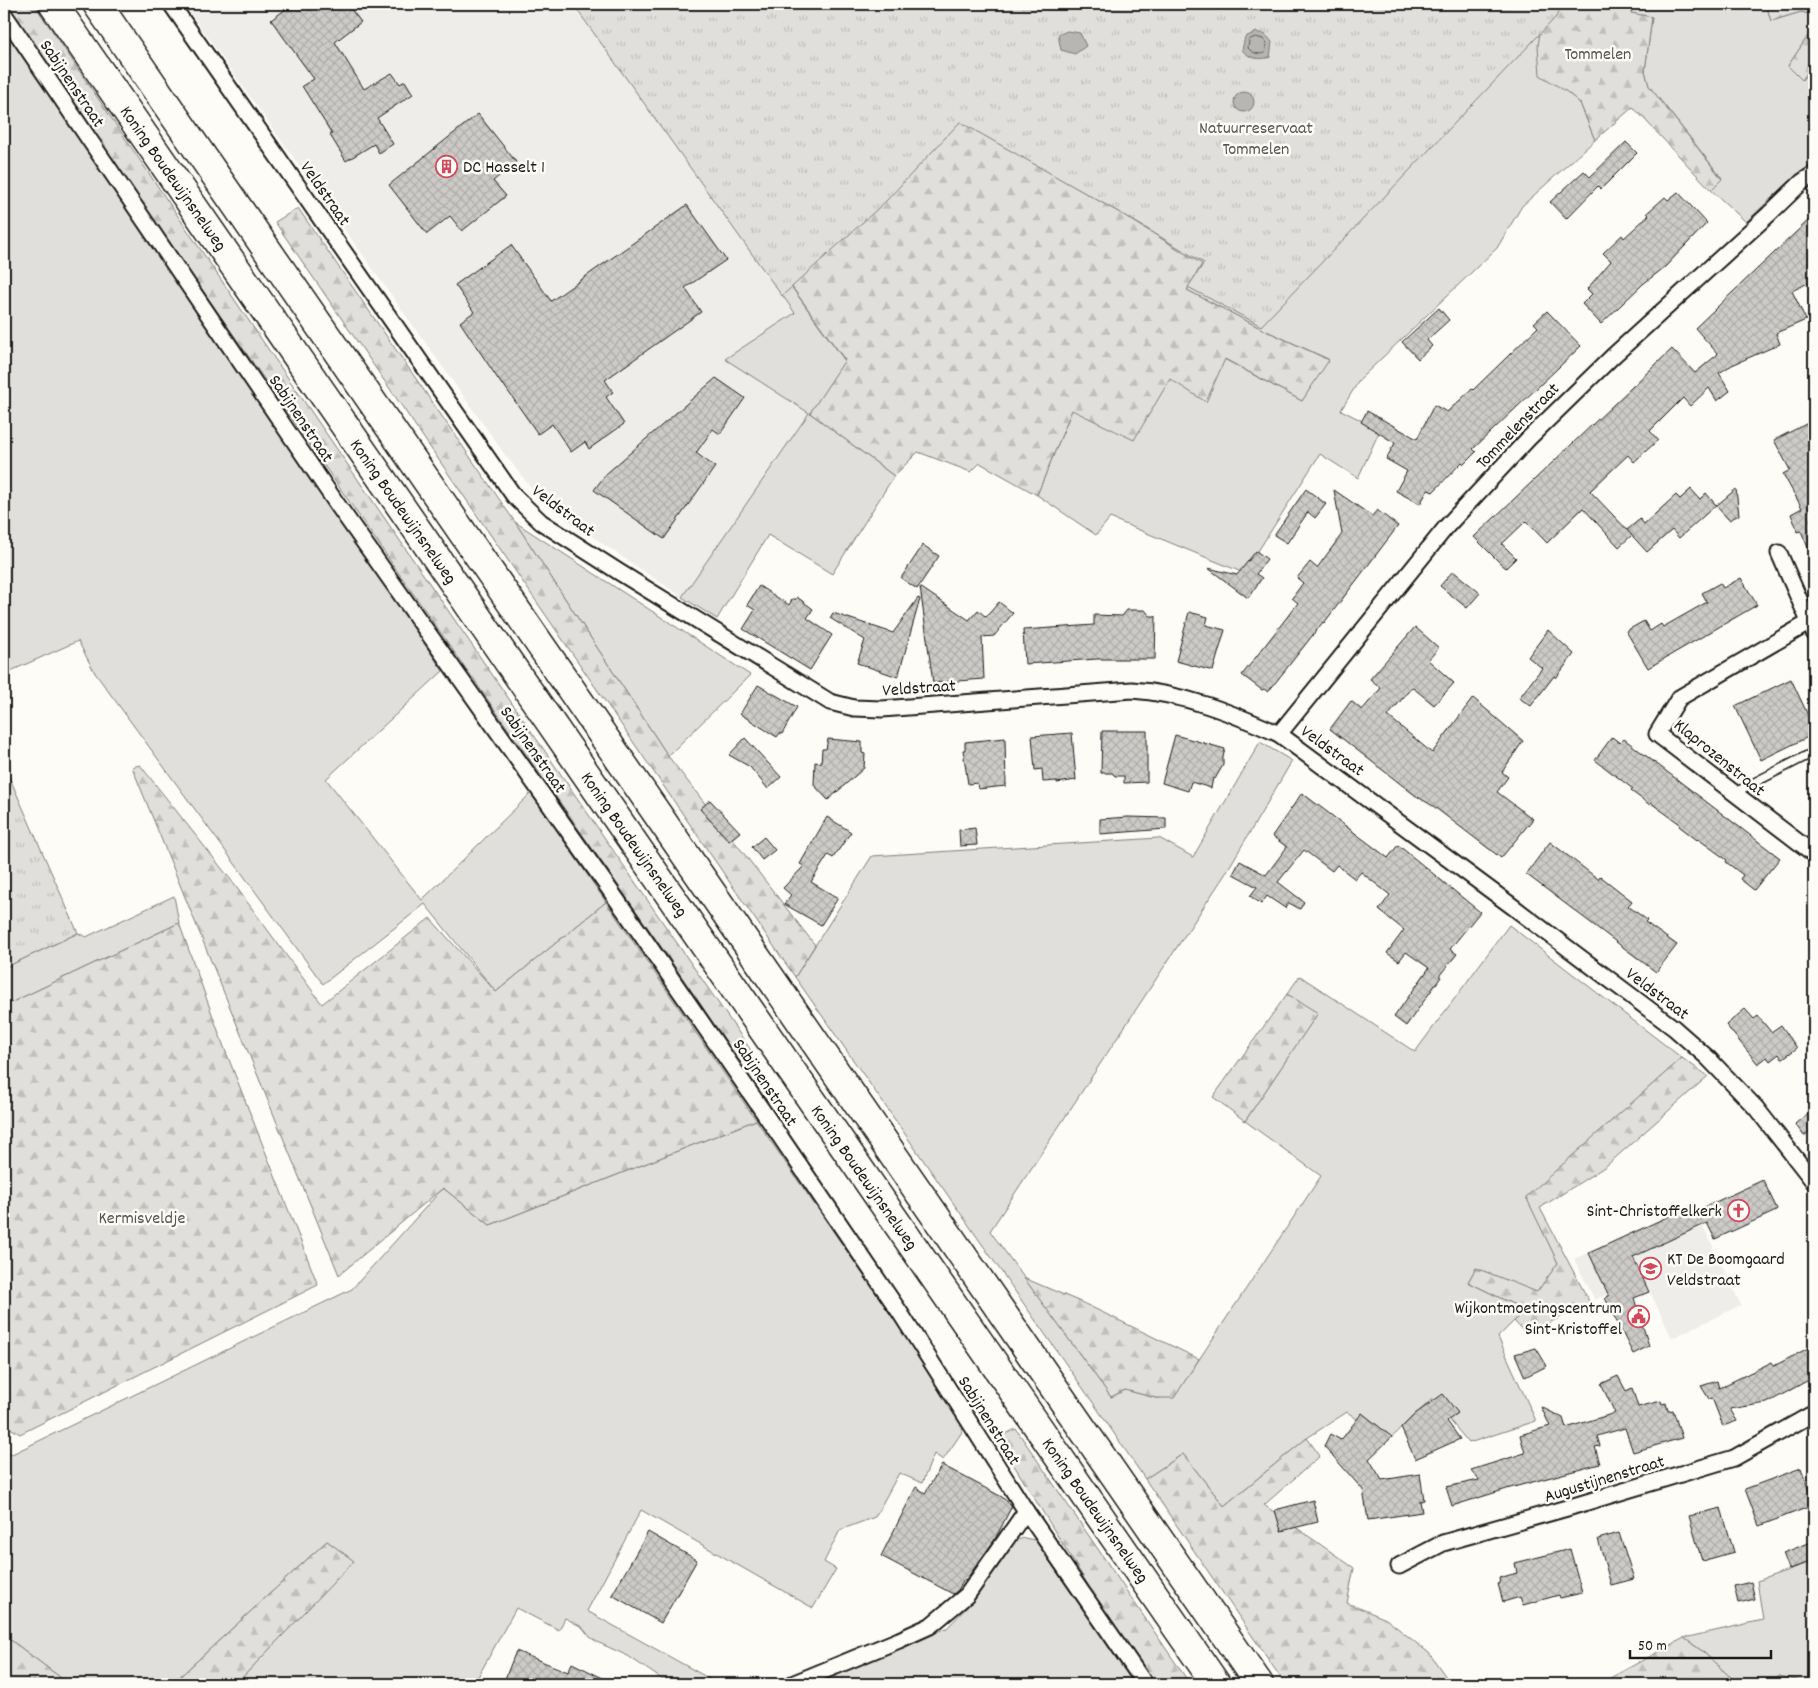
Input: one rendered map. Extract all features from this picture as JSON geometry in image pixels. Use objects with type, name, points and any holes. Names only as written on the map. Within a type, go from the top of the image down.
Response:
[{"type":"highway","name":"Koning Boudewijnsnelweg","points":[[53,4],[1216,1684]]},
{"type":"highway","name":"Koning Boudewijnsnelweg","points":[[97,4],[1259,1684]]},
{"type":"street","name":"Veldstraat","points":[[171,4],[508,489],[541,522],[830,702],[854,708],[882,709],[1132,690],[1152,691],[1173,695],[1252,722],[1279,734],[1512,906],[1687,1040],[1756,1108],[1814,1182]]},
{"type":"street","name":"Sabijnenstraat","points":[[4,14],[339,506],[635,925],[762,1110],[899,1312],[1026,1511],[1145,1684]]},
{"type":"street","name":"Tommelenstraat","points":[[1279,734],[1447,526],[1528,439],[1612,356],[1802,182],[1814,174]]},
{"type":"street","name":"Klaprozenstraat","points":[[1779,553],[1812,627],[1679,698],[1657,734],[1814,854]]},
{"type":"street","name":"Augustijnenstraat","points":[[1399,1566],[1443,1543],[1734,1458],[1814,1413]]},
{"type":"street","points":[[792,1684],[930,1626],[967,1595],[1026,1511]]},
{"type":"lane","points":[[1734,793],[1814,752]]},
{"type":"shaded area","points":[[184,4],[573,4],[795,313],[810,413],[682,597],[572,523],[540,499],[506,456]]},
{"type":"shaded area","name":"KT De Boomgaard Veldstraat","points":[[1693,1205],[1741,1305],[1672,1338],[1643,1277],[1595,1300],[1574,1259]]},
{"type":"green space","points":[[4,4],[34,4],[266,346],[752,1052],[740,1062],[660,945],[398,572]]},
{"type":"green space","name":"Natuurreservaat Tommelen","points":[[573,4],[1562,4],[1556,17],[1261,326],[1188,287],[1204,263],[960,122],[886,201],[782,296]]},
{"type":"green space","points":[[1551,4],[1567,92],[1580,103],[1595,140],[1522,206],[1497,248],[1360,379],[1341,410],[1380,430],[1358,478],[1320,454],[1244,573],[1110,518],[1096,535],[1037,495],[1072,410],[1170,379],[1224,359],[1302,401],[1328,359],[1260,328],[1187,290],[1201,264],[1122,214],[665,112],[845,361],[810,413],[894,476],[832,574],[768,535],[717,619],[682,597],[809,413],[725,359],[795,313],[650,109]]},
{"type":"green space","name":"Tommelen","points":[[1551,4],[1632,4],[1631,13],[1652,17],[1645,71],[1649,86],[1722,179],[1711,190],[1633,107],[1595,140],[1580,103],[1567,92],[1540,75],[1538,46],[1542,19]]},
{"type":"green space","points":[[1632,4],[1766,4],[1771,21],[1801,12],[1814,15],[1814,27],[1788,66],[1802,80],[1814,63],[1814,163],[1793,178],[1746,222],[1711,190],[1722,178],[1649,86],[1645,71],[1652,17],[1631,13]]},
{"type":"green space","points":[[1766,4],[1814,4],[1814,15],[1801,12],[1771,21]]},
{"type":"green space","points":[[1814,27],[1814,63],[1802,80],[1788,66]]},
{"type":"green space","points":[[4,33],[10,39],[443,671],[326,779],[422,900],[531,793],[606,902],[496,992],[425,904],[323,984],[95,673],[78,641],[4,674]]},
{"type":"green space","points":[[822,42],[1122,214],[1202,264],[1187,290],[1260,328],[1329,360],[1302,401],[1225,359],[1206,402],[1170,379],[1134,440],[1072,410],[1037,495],[980,463],[971,472],[918,452],[894,476],[810,413],[845,360],[665,112]]},
{"type":"green space","points":[[298,208],[515,522],[668,756],[815,945],[795,977],[275,222]]},
{"type":"green space","points":[[515,522],[750,675],[668,756]]},
{"type":"green space","points":[[1260,742],[1292,761],[1224,876],[990,1231],[1111,1397],[1125,1390],[1156,1398],[1174,1397],[1321,1176],[1245,1121],[1317,1014],[1287,994],[1300,976],[1415,1052],[1509,925],[1682,1058],[1527,1197],[1558,1263],[1537,1293],[1476,1268],[1468,1282],[1525,1310],[1498,1337],[1536,1421],[1469,1443],[1432,1399],[1388,1441],[1347,1412],[1307,1438],[1224,1506],[1183,1454],[1145,1479],[795,977],[872,856],[1159,838],[1193,857]]},
{"type":"green space","points":[[4,765],[78,933],[4,968]]},
{"type":"green space","points":[[140,765],[231,880],[322,1004],[430,918],[496,992],[606,902],[756,1120],[490,1225],[443,1188],[339,1275],[132,767]]},
{"type":"green space","points":[[174,896],[179,923],[4,1006],[4,968],[78,933],[86,937]]},
{"type":"green space","name":"Kermisveldje","points":[[179,923],[224,1047],[318,1285],[20,1434],[7,1426],[4,1420],[4,1006]]},
{"type":"green space","points":[[1287,994],[1318,1013],[1245,1121],[1213,1097]]},
{"type":"green space","points":[[1682,1058],[1708,1076],[1606,1166],[1540,1208],[1590,1303],[1526,1334],[1514,1321],[1525,1310],[1468,1282],[1476,1268],[1537,1292],[1558,1263],[1526,1197]]},
{"type":"green space","points":[[756,1120],[957,1410],[964,1424],[962,1432],[943,1460],[934,1454],[922,1483],[899,1473],[875,1517],[840,1530],[824,1562],[836,1569],[813,1608],[641,1510],[587,1611],[719,1684],[669,1684],[628,1656],[597,1642],[582,1627],[565,1618],[559,1630],[516,1608],[474,1684],[236,1684],[353,1561],[327,1541],[172,1684],[69,1684],[4,1635],[4,1452],[7,1451],[10,1455],[352,1289],[443,1188],[490,1225]]},
{"type":"green space","points":[[1024,1278],[1083,1303],[1199,1359],[1174,1398],[1156,1398],[1125,1390],[1111,1397]]},
{"type":"green space","points":[[1016,1429],[1190,1684],[1154,1684],[1103,1609],[997,1438]]},
{"type":"green space","points":[[1307,1438],[1320,1456],[1264,1505],[1354,1568],[1347,1603],[1386,1619],[1429,1653],[1451,1684],[1285,1684],[1145,1479],[1183,1454],[1224,1506]]},
{"type":"green space","points":[[1024,1538],[1035,1540],[1134,1684],[810,1684],[947,1628],[968,1606],[1014,1541]]},
{"type":"green space","points":[[327,1541],[354,1561],[236,1684],[172,1684]]},
{"type":"green space","points":[[1814,1561],[1814,1684],[1779,1676],[1771,1684],[1738,1684],[1702,1651],[1684,1638],[1763,1620],[1757,1581]]},
{"type":"green space","points":[[4,1635],[69,1684],[4,1684]]},
{"type":"green space","points":[[1684,1638],[1702,1651],[1738,1684],[1599,1684]]},
{"type":"green space","points":[[1779,1676],[1814,1684],[1771,1684]]},
{"type":"water","points":[[1067,31],[1080,33],[1086,46],[1075,54],[1061,50],[1058,35]]},
{"type":"water","points":[[1257,32],[1266,35],[1272,42],[1270,57],[1255,58],[1242,50],[1245,37]]},
{"type":"water","points":[[1244,92],[1251,95],[1254,102],[1251,109],[1244,112],[1237,109],[1234,102],[1237,95]]},
{"type":"building","points":[[293,4],[347,4],[361,22],[335,42],[364,89],[392,73],[400,84],[405,81],[413,94],[377,118],[393,144],[379,153],[374,144],[346,161],[330,135],[332,134],[302,86],[314,79],[271,20]]},
{"type":"building","points":[[478,114],[516,162],[493,181],[506,196],[462,231],[450,216],[427,234],[389,185]]},
{"type":"building","points":[[1626,142],[1637,153],[1601,189],[1598,186],[1566,219],[1550,202],[1584,171],[1590,177]]},
{"type":"building","points":[[1678,192],[1707,223],[1665,267],[1643,284],[1601,324],[1582,304],[1592,294],[1587,289],[1611,261],[1603,253],[1622,235],[1624,238],[1665,197],[1668,200]]},
{"type":"building","points":[[687,205],[726,260],[685,288],[701,312],[605,380],[613,392],[606,397],[624,424],[589,449],[585,442],[571,452],[552,424],[538,434],[502,385],[460,322],[474,312],[455,285],[511,245],[551,301]]},
{"type":"building","points":[[1814,215],[1814,280],[1792,291],[1806,320],[1776,333],[1780,344],[1732,365],[1719,373],[1730,391],[1717,401],[1709,388],[1690,406],[1683,398],[1650,431],[1658,440],[1634,462],[1628,455],[1590,491],[1632,535],[1619,547],[1583,508],[1547,543],[1526,521],[1502,544],[1516,558],[1506,568],[1500,563],[1474,537],[1672,349],[1695,373],[1718,354],[1695,328]]},
{"type":"building","points":[[1439,308],[1449,320],[1427,340],[1432,346],[1418,359],[1402,342]]},
{"type":"building","points":[[1547,311],[1581,346],[1473,449],[1476,452],[1464,464],[1462,462],[1433,492],[1428,490],[1420,504],[1396,491],[1407,471],[1386,459],[1395,443],[1361,422],[1367,411],[1417,439],[1434,405],[1447,412],[1473,390],[1538,327],[1534,323]]},
{"type":"building","points":[[716,378],[745,398],[720,434],[713,429],[696,453],[715,467],[664,539],[594,490],[606,474]]},
{"type":"building","points":[[1808,423],[1814,437],[1814,562],[1801,531],[1798,532],[1791,514],[1802,508],[1783,474],[1790,470],[1774,440]]},
{"type":"building","points":[[1306,489],[1326,504],[1315,518],[1308,512],[1287,543],[1274,535]]},
{"type":"building","points":[[1691,489],[1700,499],[1706,493],[1716,505],[1679,538],[1672,530],[1647,552],[1627,530],[1640,519],[1644,524],[1676,495],[1680,499]]},
{"type":"building","points":[[1736,489],[1739,515],[1729,520],[1716,506]]},
{"type":"building","points":[[1334,490],[1372,516],[1377,510],[1398,526],[1324,623],[1268,692],[1264,689],[1262,690],[1242,675],[1298,603],[1292,598],[1303,583],[1297,578],[1310,562],[1317,568],[1342,534]]},
{"type":"building","points":[[923,545],[939,556],[917,589],[901,578]]},
{"type":"building","points":[[1256,551],[1267,559],[1256,574],[1262,578],[1248,598],[1208,568],[1237,575]]},
{"type":"building","points":[[1453,571],[1480,593],[1467,608],[1440,586]]},
{"type":"building","points":[[1741,578],[1757,605],[1648,668],[1626,631],[1644,621],[1650,631],[1661,624],[1663,627],[1707,602],[1702,593],[1720,583],[1723,588]]},
{"type":"building","points":[[759,586],[789,605],[793,598],[795,600],[797,597],[813,609],[807,618],[832,635],[810,670],[743,629],[755,610],[747,605]]},
{"type":"building","points":[[920,587],[969,620],[978,610],[986,617],[999,602],[1013,613],[994,636],[982,637],[984,679],[933,683]]},
{"type":"building","points":[[918,598],[920,599],[898,677],[857,663],[865,640],[830,618],[833,613],[893,633]]},
{"type":"building","points":[[1127,610],[1145,610],[1150,616],[1156,616],[1155,659],[1097,659],[1025,664],[1023,630],[1094,625],[1094,615],[1122,616]]},
{"type":"building","points":[[1189,612],[1208,617],[1206,625],[1225,630],[1213,671],[1176,661]]},
{"type":"building","points":[[1415,627],[1439,648],[1428,660],[1454,683],[1434,705],[1412,687],[1388,716],[1432,753],[1473,698],[1523,741],[1502,772],[1508,777],[1497,792],[1533,819],[1501,858],[1433,806],[1416,796],[1330,729],[1351,701],[1362,710],[1381,688],[1370,679]]},
{"type":"building","points":[[1548,630],[1574,654],[1531,706],[1519,698],[1542,668],[1528,657]]},
{"type":"building","points":[[1791,679],[1814,728],[1814,734],[1761,760],[1735,706]]},
{"type":"building","points":[[758,685],[797,707],[782,734],[780,733],[777,737],[740,714]]},
{"type":"building","points":[[1102,731],[1147,731],[1147,782],[1124,783],[1124,776],[1101,773]]},
{"type":"building","points":[[1072,733],[1076,780],[1057,783],[1057,781],[1043,782],[1042,769],[1035,770],[1032,736]]},
{"type":"building","points":[[1175,735],[1225,749],[1223,765],[1215,779],[1213,778],[1211,788],[1191,782],[1188,791],[1162,783]]},
{"type":"building","points":[[1612,737],[1620,743],[1624,739],[1780,858],[1754,890],[1740,879],[1743,875],[1726,862],[1727,860],[1697,840],[1679,826],[1680,824],[1651,803],[1650,805],[1631,791],[1633,789],[1595,760]]},
{"type":"building","points":[[745,738],[781,777],[768,789],[750,767],[729,755]]},
{"type":"building","points":[[1005,738],[1006,786],[978,789],[977,783],[968,784],[963,750],[965,750],[965,742]]},
{"type":"building","points":[[828,739],[862,742],[862,753],[865,754],[864,768],[828,800],[814,785],[815,762],[821,763],[822,749],[826,749]]},
{"type":"building","points":[[1302,793],[1388,858],[1398,845],[1480,912],[1450,949],[1457,954],[1439,976],[1441,977],[1406,1026],[1394,1017],[1429,968],[1406,952],[1399,961],[1387,953],[1404,930],[1379,910],[1390,895],[1361,872],[1355,879],[1337,865],[1332,871],[1304,850],[1278,882],[1304,902],[1300,909],[1289,903],[1285,908],[1267,896],[1261,904],[1250,896],[1257,887],[1233,874],[1240,861],[1266,875],[1287,847],[1272,836]]},
{"type":"building","points":[[710,800],[740,832],[729,841],[700,809]]},
{"type":"building","points":[[827,817],[851,832],[833,858],[828,855],[811,882],[838,898],[821,925],[784,904],[791,895],[783,888],[804,866],[800,864]]},
{"type":"building","points":[[1128,817],[1166,818],[1166,829],[1100,834],[1100,819]]},
{"type":"building","points":[[975,828],[977,845],[960,846],[959,830]]},
{"type":"building","points":[[764,837],[775,850],[762,860],[752,847]]},
{"type":"building","points":[[1550,842],[1598,879],[1600,876],[1632,901],[1628,906],[1647,920],[1645,922],[1677,945],[1656,972],[1526,874]]},
{"type":"building","points":[[1745,1009],[1754,1019],[1758,1016],[1771,1032],[1781,1025],[1797,1048],[1782,1059],[1779,1054],[1770,1061],[1767,1057],[1758,1064],[1726,1025]]},
{"type":"building","points":[[1814,1108],[1814,1129],[1804,1136],[1795,1124]]},
{"type":"building","points":[[1763,1180],[1777,1209],[1776,1211],[1715,1239],[1707,1223],[1633,1257],[1649,1292],[1634,1298],[1649,1346],[1633,1354],[1605,1298],[1609,1296],[1589,1253],[1693,1205],[1696,1211]]},
{"type":"building","points":[[1814,1345],[1814,1377],[1767,1403],[1730,1409],[1737,1421],[1723,1426],[1712,1398],[1709,1399],[1701,1386],[1717,1381],[1719,1388],[1772,1362],[1774,1366]]},
{"type":"building","points":[[1536,1348],[1547,1366],[1525,1377],[1515,1354]]},
{"type":"building","points":[[1618,1376],[1626,1391],[1632,1388],[1638,1407],[1661,1401],[1662,1404],[1666,1403],[1668,1411],[1673,1410],[1682,1438],[1633,1452],[1625,1428],[1597,1436],[1600,1446],[1595,1447],[1600,1464],[1452,1506],[1446,1487],[1479,1480],[1471,1470],[1525,1453],[1520,1435],[1550,1426],[1541,1407],[1563,1418],[1566,1428],[1615,1413],[1601,1384]]},
{"type":"building","points":[[1443,1394],[1458,1413],[1447,1421],[1460,1439],[1415,1459],[1401,1428],[1415,1414]]},
{"type":"building","points":[[1362,1413],[1392,1437],[1369,1459],[1382,1480],[1420,1474],[1424,1500],[1420,1501],[1422,1512],[1368,1520],[1363,1490],[1324,1446],[1330,1434],[1341,1440]]},
{"type":"building","points":[[942,1465],[1002,1497],[1012,1506],[994,1541],[965,1581],[953,1594],[881,1556],[916,1487],[925,1493]]},
{"type":"building","points":[[1801,1468],[1814,1505],[1759,1526],[1745,1489]]},
{"type":"building","points":[[1313,1500],[1318,1522],[1281,1531],[1275,1510]]},
{"type":"building","points":[[1721,1508],[1734,1552],[1702,1561],[1689,1516]]},
{"type":"building","points":[[648,1532],[697,1560],[661,1623],[612,1595]]},
{"type":"building","points":[[1619,1533],[1634,1579],[1611,1585],[1598,1539]]},
{"type":"building","points":[[1814,1541],[1814,1561],[1789,1569],[1783,1553]]},
{"type":"building","points":[[1570,1549],[1582,1593],[1560,1598],[1559,1595],[1523,1605],[1520,1597],[1503,1602],[1498,1584],[1500,1584],[1499,1578],[1517,1573],[1515,1563]]},
{"type":"building","points":[[1751,1582],[1755,1599],[1738,1603],[1734,1586]]},
{"type":"building","points":[[516,1651],[568,1672],[572,1663],[615,1684],[503,1684]]},
{"type":"place","name":"DC Hasselt 1","points":[[447,166]]},
{"type":"place","name":"Sint-Christoffelkerk","points":[[1738,1210]]},
{"type":"place","name":"KT De Boomgaard Veldstraat","points":[[1651,1268]]},
{"type":"place","name":"Wijkontmoetingscentrum Sint-Kristoffel","points":[[1638,1317]]}]
